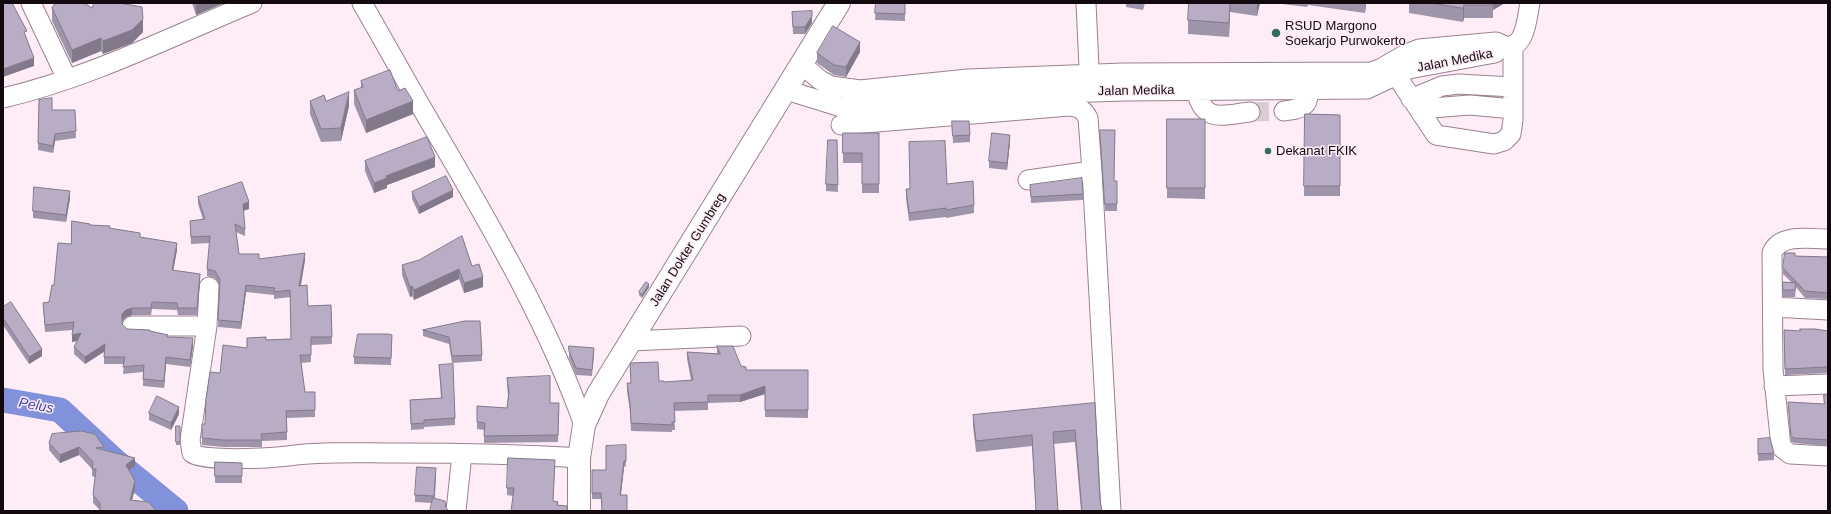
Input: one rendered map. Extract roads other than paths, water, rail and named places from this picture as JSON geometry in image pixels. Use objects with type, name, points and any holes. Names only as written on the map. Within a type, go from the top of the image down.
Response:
[{"type":"main road","name":"Jalan Dokter Gumbreg","points":[[579,511],[580,458],[584,425],[598,394],[839,3]]},
{"type":"street","points":[[32,3],[67,79]]},
{"type":"street","points":[[3,98],[67,79],[228,8],[252,3]]},
{"type":"street","points":[[362,3],[497,237],[551,343],[571,389],[584,425]]},
{"type":"street","points":[[1086,3],[1090,84]]},
{"type":"street","points":[[1392,70],[1436,135],[1494,144],[1504,141],[1511,134],[1513,109],[1513,87],[1509,46],[1519,40],[1524,32],[1530,3]]},
{"type":"street","name":"Jalan Medika","points":[[1090,84],[1123,73],[1362,72],[1380,69],[1409,69],[1498,52],[1509,46]]},
{"type":"street","name":"Jalan Medika","points":[[800,64],[820,80],[860,99]]},
{"type":"street","name":"Jalan Medika","points":[[786,90],[841,106],[860,99],[960,96],[1090,84],[1196,90],[1367,89],[1392,70]]},
{"type":"street","points":[[1415,104],[1442,86],[1459,84],[1513,87]]},
{"type":"street","points":[[1284,111],[1295,110],[1306,104],[1308,101],[1308,89]]},
{"type":"street","points":[[1196,90],[1199,103],[1207,113],[1217,115],[1250,112]]},
{"type":"street","points":[[1415,104],[1470,105],[1513,109]]},
{"type":"street","points":[[841,125],[1070,106],[1077,107],[1084,111],[1088,118],[1092,171],[1111,511]]},
{"type":"street","points":[[1028,180],[1092,171]]},
{"type":"street","points":[[1828,239],[1784,240],[1776,245],[1772,253],[1774,386],[1781,447],[1790,454],[1828,456]]},
{"type":"street","points":[[209,287],[207,326],[190,440],[192,453],[195,456],[211,458],[278,457],[308,453],[530,455],[580,458]]},
{"type":"street","points":[[1772,307],[1828,310]]},
{"type":"street","points":[[132,326],[207,326]]},
{"type":"street","points":[[631,342],[741,336]]},
{"type":"street","points":[[1774,386],[1828,384]]},
{"type":"street","points":[[456,511],[462,454]]},
{"type":"waterway","name":"Pelus","points":[[3,400],[60,410],[115,461],[176,511]]},
{"type":"tunnel","points":[[1250,112],[1284,111]]},
{"type":"place","name":"RSUD Margono Soekarjo Purwokerto","points":[[1276,33]]},
{"type":"place","name":"Dekanat FKIK","points":[[1268,151]]}]
